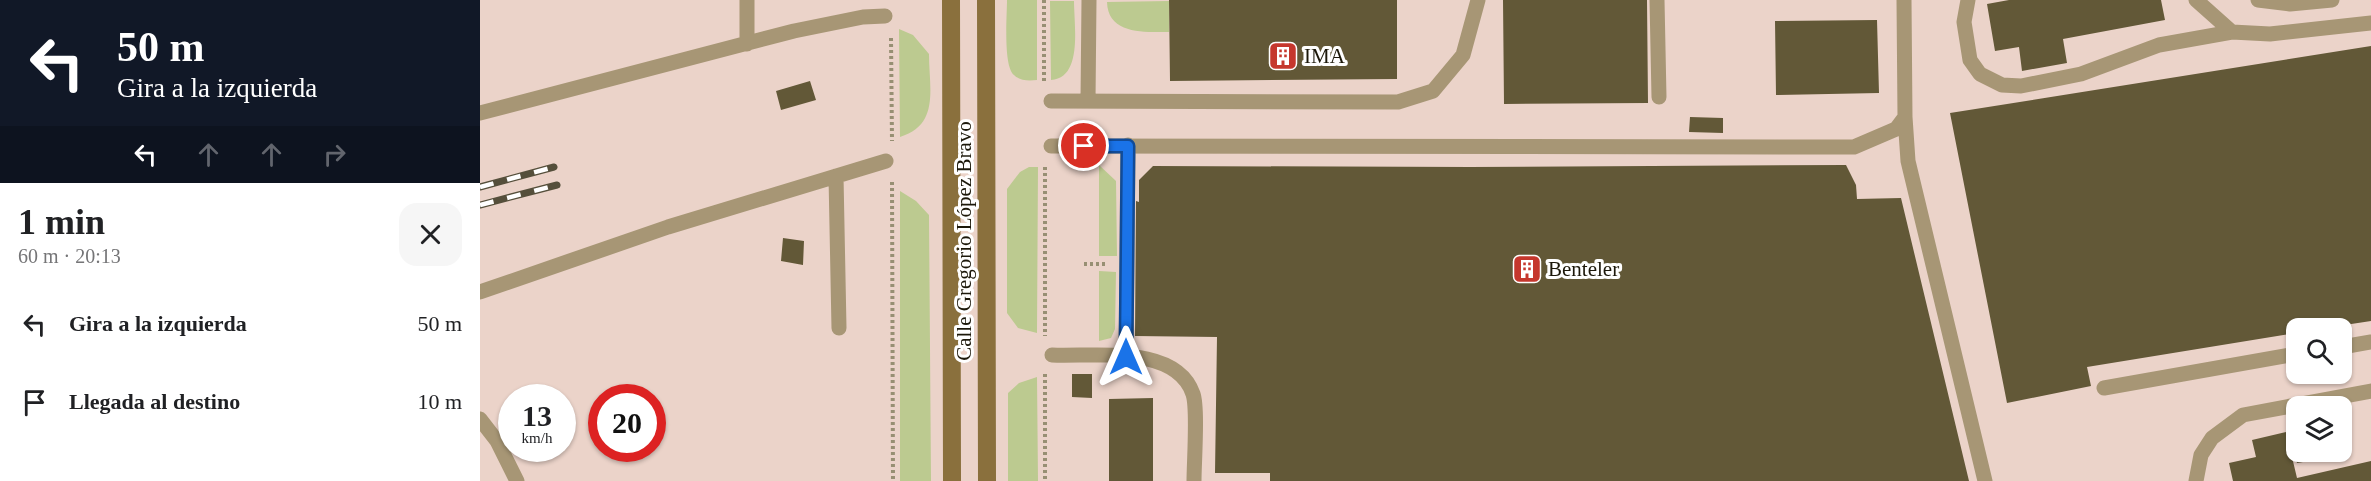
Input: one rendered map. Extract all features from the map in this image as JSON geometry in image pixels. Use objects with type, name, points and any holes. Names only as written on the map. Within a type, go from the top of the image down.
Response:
[{"type":"main road","name":"Calle Gregorio López Bravo","points":[[951,0],[952,481]]},
{"type":"main road","name":"Calle Gregorio López Bravo","points":[[986,0],[987,481]]},
{"type":"lane","points":[[747,0],[747,44]]},
{"type":"lane","points":[[1088,101],[1089,0]]},
{"type":"lane","points":[[1047,95],[1088,101],[1398,102],[1433,91],[1463,55],[1478,0]]},
{"type":"lane","points":[[1658,0],[1659,97]]},
{"type":"lane","points":[[1904,0],[1905,117],[1908,161],[1985,481]]},
{"type":"lane","points":[[1968,0],[1964,22],[1970,60],[1980,74],[2002,85],[2021,86],[2081,74],[2159,45],[2232,32],[2270,34],[2371,23]]},
{"type":"lane","points":[[2196,0],[2232,32]]},
{"type":"lane","points":[[2258,0],[2290,4],[2331,0]]},
{"type":"lane","points":[[480,112],[794,31],[863,17],[888,21]]},
{"type":"lane","points":[[1048,152],[1128,146],[1854,147],[1896,129],[1905,117]]},
{"type":"lane","points":[[1126,357],[1128,146]]},
{"type":"lane","points":[[480,292],[668,227],[890,160]]},
{"type":"lane","points":[[836,176],[839,328]]},
{"type":"lane","points":[[2352,345],[2371,342]]},
{"type":"lane","points":[[1047,355],[1151,359],[1168,365],[1187,380],[1194,396],[1194,481]]},
{"type":"lane","points":[[2104,388],[2286,356]]},
{"type":"lane","points":[[2196,481],[2201,455],[2212,438],[2243,415],[2371,391]]},
{"type":"lane","points":[[480,419],[497,441],[517,481]]},
{"type":"path","points":[[1044,0],[1047,95]]},
{"type":"path","points":[[888,21],[893,481]]},
{"type":"path","points":[[1045,481],[1048,152]]},
{"type":"shaded area","points":[[480,0],[2371,0],[2371,481],[480,481]]},
{"type":"green space","points":[[1007,0],[1037,0],[1037,80],[1028,80],[1014,75],[1008,62]]},
{"type":"green space","points":[[1050,1],[1074,1],[1075,36],[1072,60],[1068,70],[1061,77],[1051,80]]},
{"type":"green space","points":[[1169,1],[1169,32],[1139,31],[1121,26],[1109,13],[1107,2]]},
{"type":"green space","points":[[899,29],[913,35],[929,54],[930,92],[927,114],[921,124],[900,137]]},
{"type":"green space","points":[[1099,165],[1116,181],[1117,256],[1099,256]]},
{"type":"green space","points":[[1029,167],[1038,167],[1037,333],[1018,328],[1007,313],[1007,189],[1020,172]]},
{"type":"green space","points":[[900,191],[916,201],[929,215],[931,481],[900,481]]},
{"type":"green space","points":[[1099,271],[1116,272],[1115,329],[1111,338],[1099,341]]},
{"type":"green space","points":[[1037,377],[1038,481],[1008,481],[1008,393],[1019,383]]},
{"type":"building","name":"IMA","points":[[1169,0],[1397,0],[1397,79],[1170,81]]},
{"type":"building","points":[[1503,0],[1647,0],[1648,103],[1504,104]]},
{"type":"building","points":[[2009,0],[2161,0],[2165,20],[2063,39],[2067,63],[2022,71],[2019,47],[1995,51],[1987,4]]},
{"type":"building","points":[[1877,20],[1879,93],[1776,95],[1775,21]]},
{"type":"building","points":[[2371,46],[2371,321],[2352,324],[2352,318],[2286,318],[2286,335],[2087,367],[2091,386],[2007,403],[1950,113]]},
{"type":"building","points":[[810,81],[816,100],[781,110],[776,91]]},
{"type":"building","points":[[1690,117],[1723,118],[1723,133],[1689,132]]},
{"type":"building","name":"Benteler","points":[[1846,165],[1856,185],[1857,199],[1901,198],[1969,481],[1270,481],[1270,473],[1215,473],[1217,337],[1135,336],[1136,201],[1139,202],[1139,180],[1153,166]]},
{"type":"building","points":[[783,238],[804,241],[803,265],[781,261]]},
{"type":"building","points":[[1072,374],[1092,374],[1092,398],[1072,397]]},
{"type":"building","points":[[1153,398],[1153,481],[1109,481],[1109,399]]},
{"type":"building","points":[[2286,432],[2286,462],[2293,462],[2297,478],[2371,461],[2371,481],[2233,481],[2229,463],[2256,457],[2252,440]]},
{"type":"railway","points":[[480,187],[554,167]]},
{"type":"railway","points":[[480,205],[557,185]]},
{"type":"place","name":"IMA","points":[[1283,56]]},
{"type":"place","name":"Benteler","points":[[1527,269]]},
{"type":"route","points":[[1084,146],[1128,146],[1126,357]]}]
